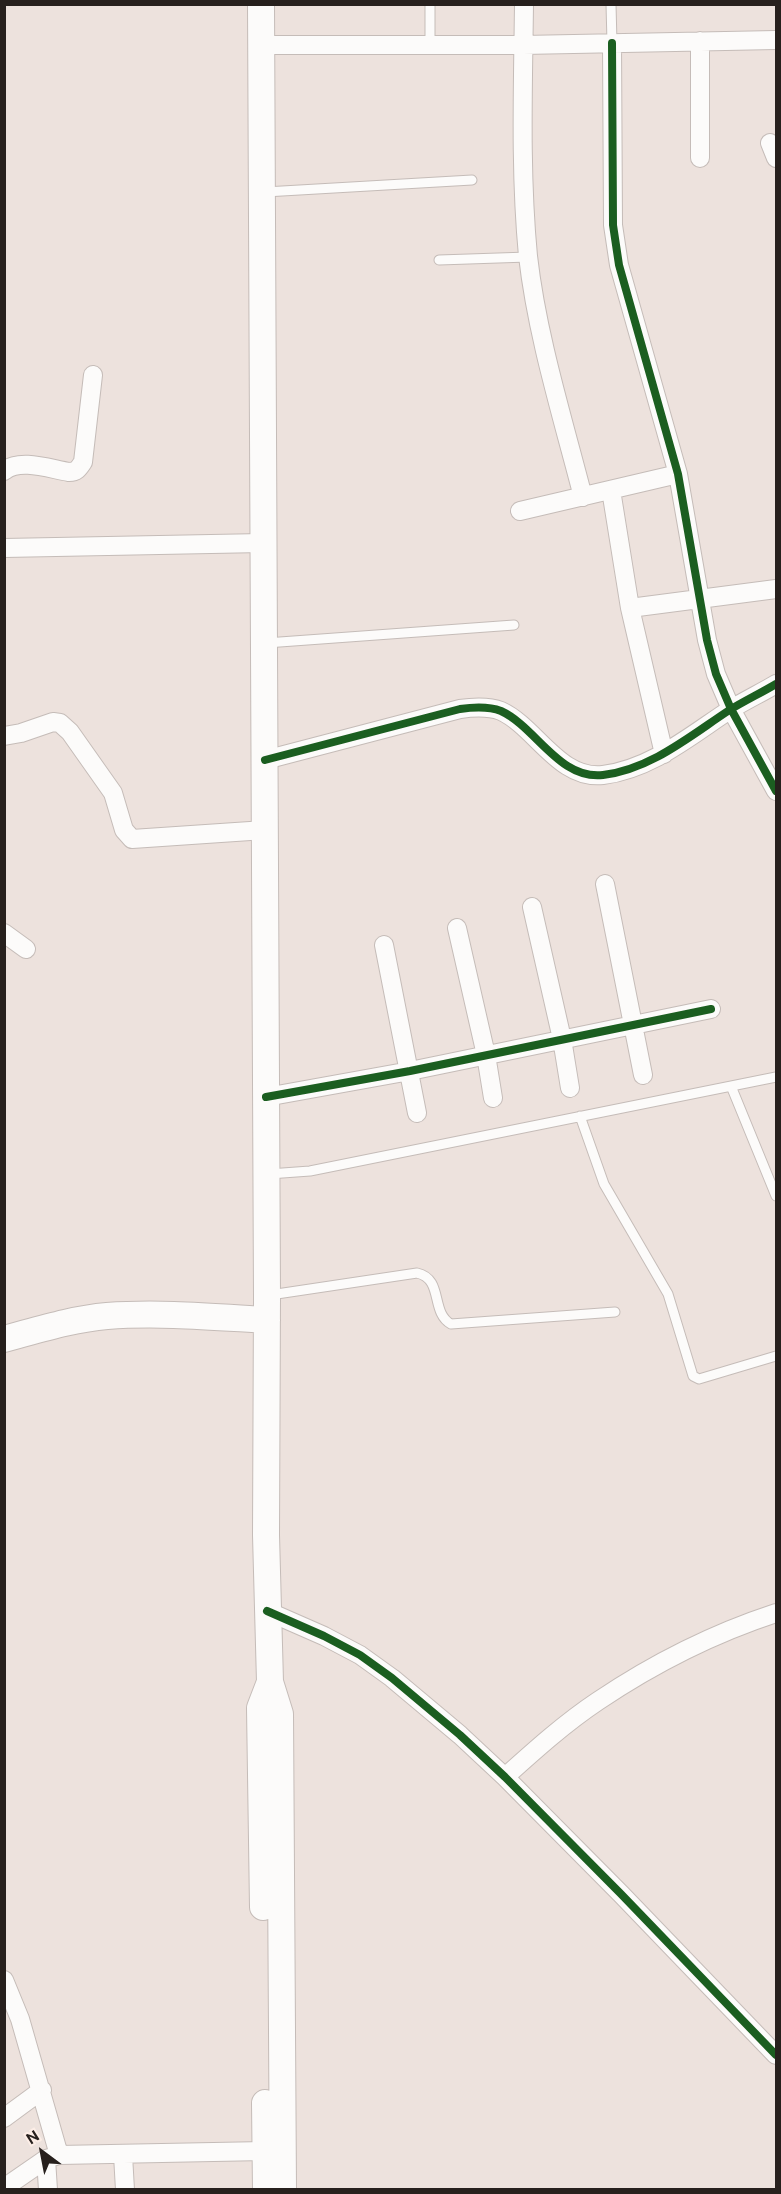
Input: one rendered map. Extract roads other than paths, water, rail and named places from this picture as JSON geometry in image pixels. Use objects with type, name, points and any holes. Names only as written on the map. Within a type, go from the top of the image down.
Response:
[{"type":"main road","points":[[261,4],[262,192],[249,543],[264,643],[276,756],[258,830],[266,1097],[276,1173],[267,1308],[266,1535],[270,1682],[280,1714],[283,2190]]},
{"type":"main road","points":[[4,1339],[71,1322],[107,1316],[200,1317],[267,1308]]},
{"type":"main road","points":[[266,2190],[261,1708],[270,1682]]},
{"type":"street","points":[[524,4],[524,182],[528,257],[539,322],[583,497]]},
{"type":"street","points":[[261,45],[523,45],[777,40]]},
{"type":"street","points":[[700,41],[700,158]]},
{"type":"street","points":[[612,43],[615,243],[678,474],[699,598],[716,674],[731,709],[777,791]]},
{"type":"street","points":[[4,471],[12,466],[23,465],[69,472],[75,472],[79,468],[83,462],[93,375]]},
{"type":"street","points":[[520,511],[678,474]]},
{"type":"street","points":[[611,490],[630,608],[664,754]]},
{"type":"street","points":[[4,549],[249,543]]},
{"type":"street","points":[[630,608],[777,589]]},
{"type":"street","points":[[276,756],[460,709],[476,707],[502,712],[567,765],[586,774],[601,775],[624,771],[664,754],[731,709],[777,684]]},
{"type":"street","points":[[4,735],[21,733],[53,722],[60,723],[70,732],[113,793],[124,830],[132,839],[258,830]]},
{"type":"street","points":[[605,884],[635,1024],[643,1075]]},
{"type":"street","points":[[532,907],[562,1039],[570,1088]]},
{"type":"street","points":[[457,928],[486,1055],[493,1098]]},
{"type":"street","points":[[4,933],[26,949]]},
{"type":"street","points":[[384,945],[417,1113]]},
{"type":"street","points":[[266,1097],[319,1089],[711,1009]]},
{"type":"street","points":[[267,1611],[324,1636],[376,1666],[460,1735],[505,1777],[777,2055]]},
{"type":"street","points":[[505,1777],[559,1730],[599,1700],[699,1644],[777,1613]]},
{"type":"street","points":[[4,1980],[20,2019],[42,2090],[53,2157],[48,2190]]},
{"type":"street","points":[[4,2029],[20,2019]]},
{"type":"street","points":[[4,2118],[42,2090]]},
{"type":"street","points":[[4,2188],[53,2157],[265,2151]]},
{"type":"street","points":[[123,2155],[125,2190]]},
{"type":"lane","points":[[430,4],[430,45]]},
{"type":"lane","points":[[611,4],[612,43]]},
{"type":"lane","points":[[262,192],[472,180]]},
{"type":"lane","points":[[439,260],[528,257]]},
{"type":"lane","points":[[264,643],[514,625]]},
{"type":"lane","points":[[276,1173],[310,1171],[777,1077]]},
{"type":"lane","points":[[731,1086],[777,1196]]},
{"type":"lane","points":[[580,1116],[604,1184],[668,1294],[693,1376],[699,1379],[777,1356]]},
{"type":"lane","points":[[267,1308],[417,1274],[426,1275],[431,1281],[441,1316],[451,1324],[615,1312]]}]
